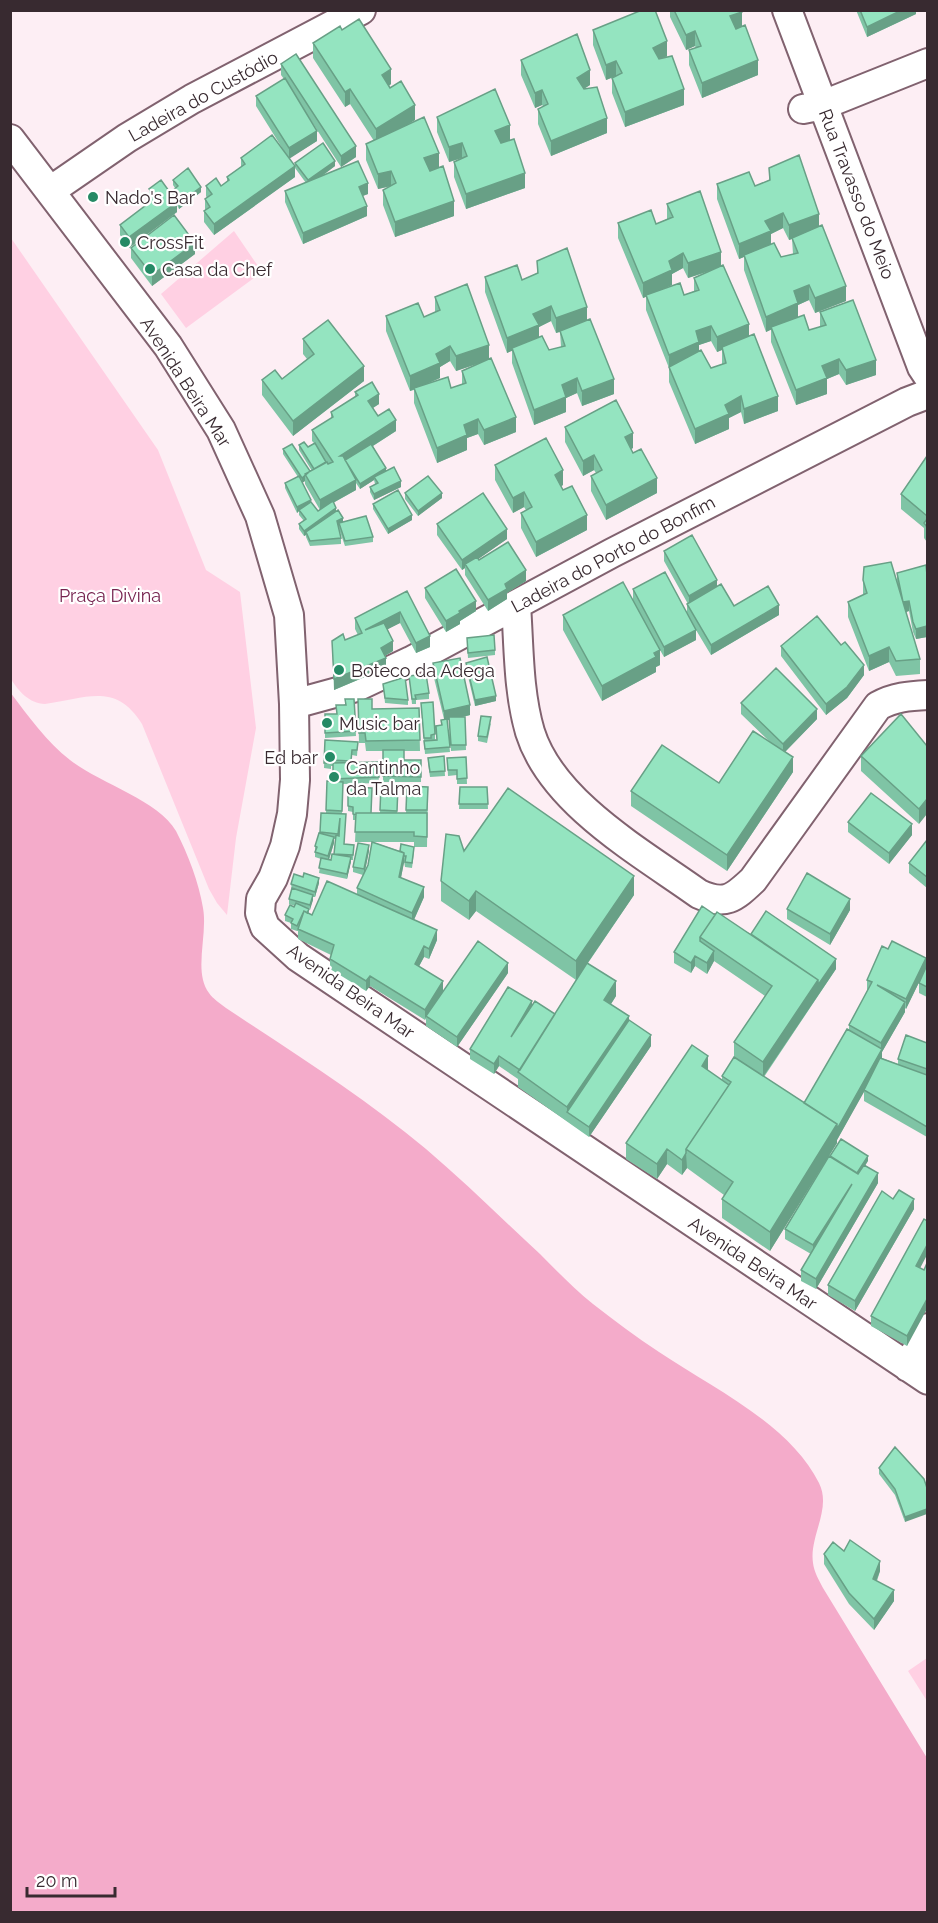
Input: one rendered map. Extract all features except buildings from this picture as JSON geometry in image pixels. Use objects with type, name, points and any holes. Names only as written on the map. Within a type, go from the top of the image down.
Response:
[{"type":"street","name":"Ladeira do Custódio","points":[[50,191],[127,138],[192,99],[361,10]]},
{"type":"street","name":"Rua Travasso do Meio","points":[[787,10],[813,107],[927,376]]},
{"type":"street","points":[[813,107],[927,63]]},
{"type":"street","name":"Avenida Beira Mar","points":[[10,139],[168,346],[221,430],[260,516],[289,615],[295,780],[292,814],[285,846],[273,878],[261,899],[260,913],[265,927],[298,957],[918,1373]]},
{"type":"street","name":"Ladeira do Porto do Bonfim","points":[[294,704],[356,687],[411,661],[622,547],[907,402],[927,394]]},
{"type":"street","points":[[516,604],[523,702],[531,734],[546,763],[569,795],[597,822],[699,894],[713,900],[728,900],[753,880],[878,706],[902,696],[927,695]]},
{"type":"street","points":[[918,1373],[927,1328]]},
{"type":"green space","points":[[234,231],[262,272],[186,328],[161,294]]},
{"type":"green space","name":"Praça Divina","points":[[11,238],[158,450],[206,570],[240,592],[256,728],[236,838],[227,915],[209,889],[142,724],[132,711],[122,702],[100,696],[45,704],[34,702],[17,688],[11,679]]},
{"type":"green space","points":[[927,1658],[927,1701],[908,1671]]},
{"type":"shaded area","points":[[10,692],[46,737],[70,760],[156,810],[176,831],[185,849],[201,898],[204,919],[202,975],[204,984],[212,997],[353,1093],[402,1130],[455,1175],[586,1298],[650,1346],[748,1409],[789,1443],[806,1462],[819,1483],[823,1503],[813,1553],[816,1573],[927,1758],[927,1912],[11,1912]]},
{"type":"place","name":"Nado's Bar","points":[[93,197]]},
{"type":"place","name":"CrossFit","points":[[125,242]]},
{"type":"place","name":"Casa da Chef","points":[[150,269]]},
{"type":"place","name":"Boteco da Adega","points":[[339,670]]},
{"type":"place","name":"Music bar","points":[[327,723]]},
{"type":"place","name":"Ed bar","points":[[330,757]]},
{"type":"place","name":"Cantinho da Talma","points":[[334,777]]}]
